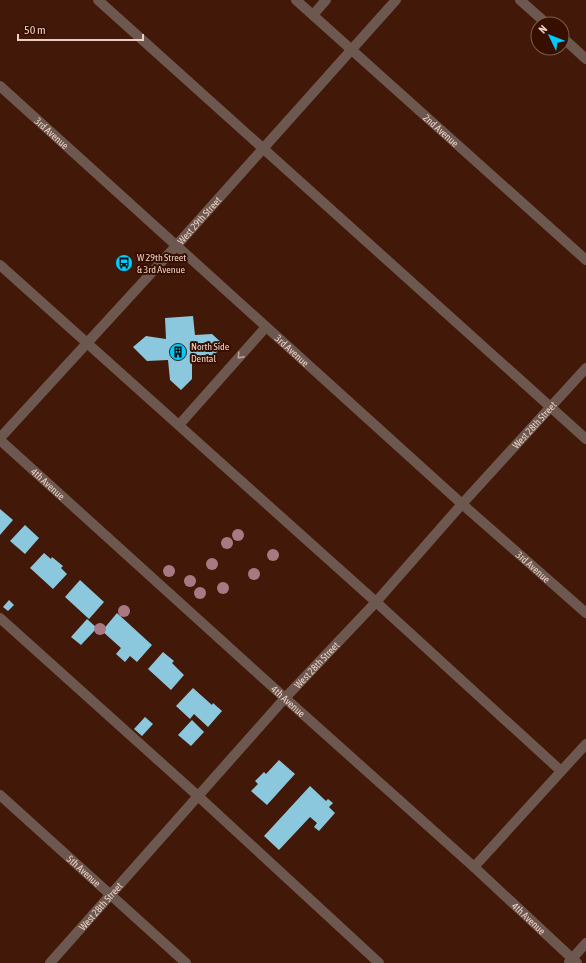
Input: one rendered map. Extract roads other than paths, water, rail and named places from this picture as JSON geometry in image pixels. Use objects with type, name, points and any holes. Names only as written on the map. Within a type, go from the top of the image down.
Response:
[{"type":"street","points":[[98,0],[586,440]]},
{"type":"street","name":"2nd Avenue","points":[[296,0],[586,260]]},
{"type":"street","points":[[312,15],[326,0]]},
{"type":"street","name":"West 29th Street","points":[[0,438],[176,246],[396,0]]},
{"type":"street","points":[[520,0],[538,16]]},
{"type":"street","points":[[570,44],[586,59]]},
{"type":"street","name":"3rd Avenue","points":[[0,86],[462,504],[586,613]]},
{"type":"street","points":[[0,265],[376,602],[561,771]]},
{"type":"street","points":[[178,425],[266,327]]},
{"type":"street","name":"West 28th Street","points":[[50,963],[285,698],[376,602],[462,504],[586,368]]},
{"type":"street","name":"4th Avenue","points":[[0,438],[285,698],[474,867],[572,961]]},
{"type":"street","points":[[0,618],[198,796],[379,963]]},
{"type":"street","points":[[474,867],[586,744]]},
{"type":"street","name":"5th Avenue","points":[[0,795],[186,963]]},
{"type":"street","points":[[572,961],[586,943]]},
{"type":"place","name":"W 29th Street & 3rd Avenue","points":[[124,263]]},
{"type":"place","name":"North Side Dental","points":[[178,352]]}]
